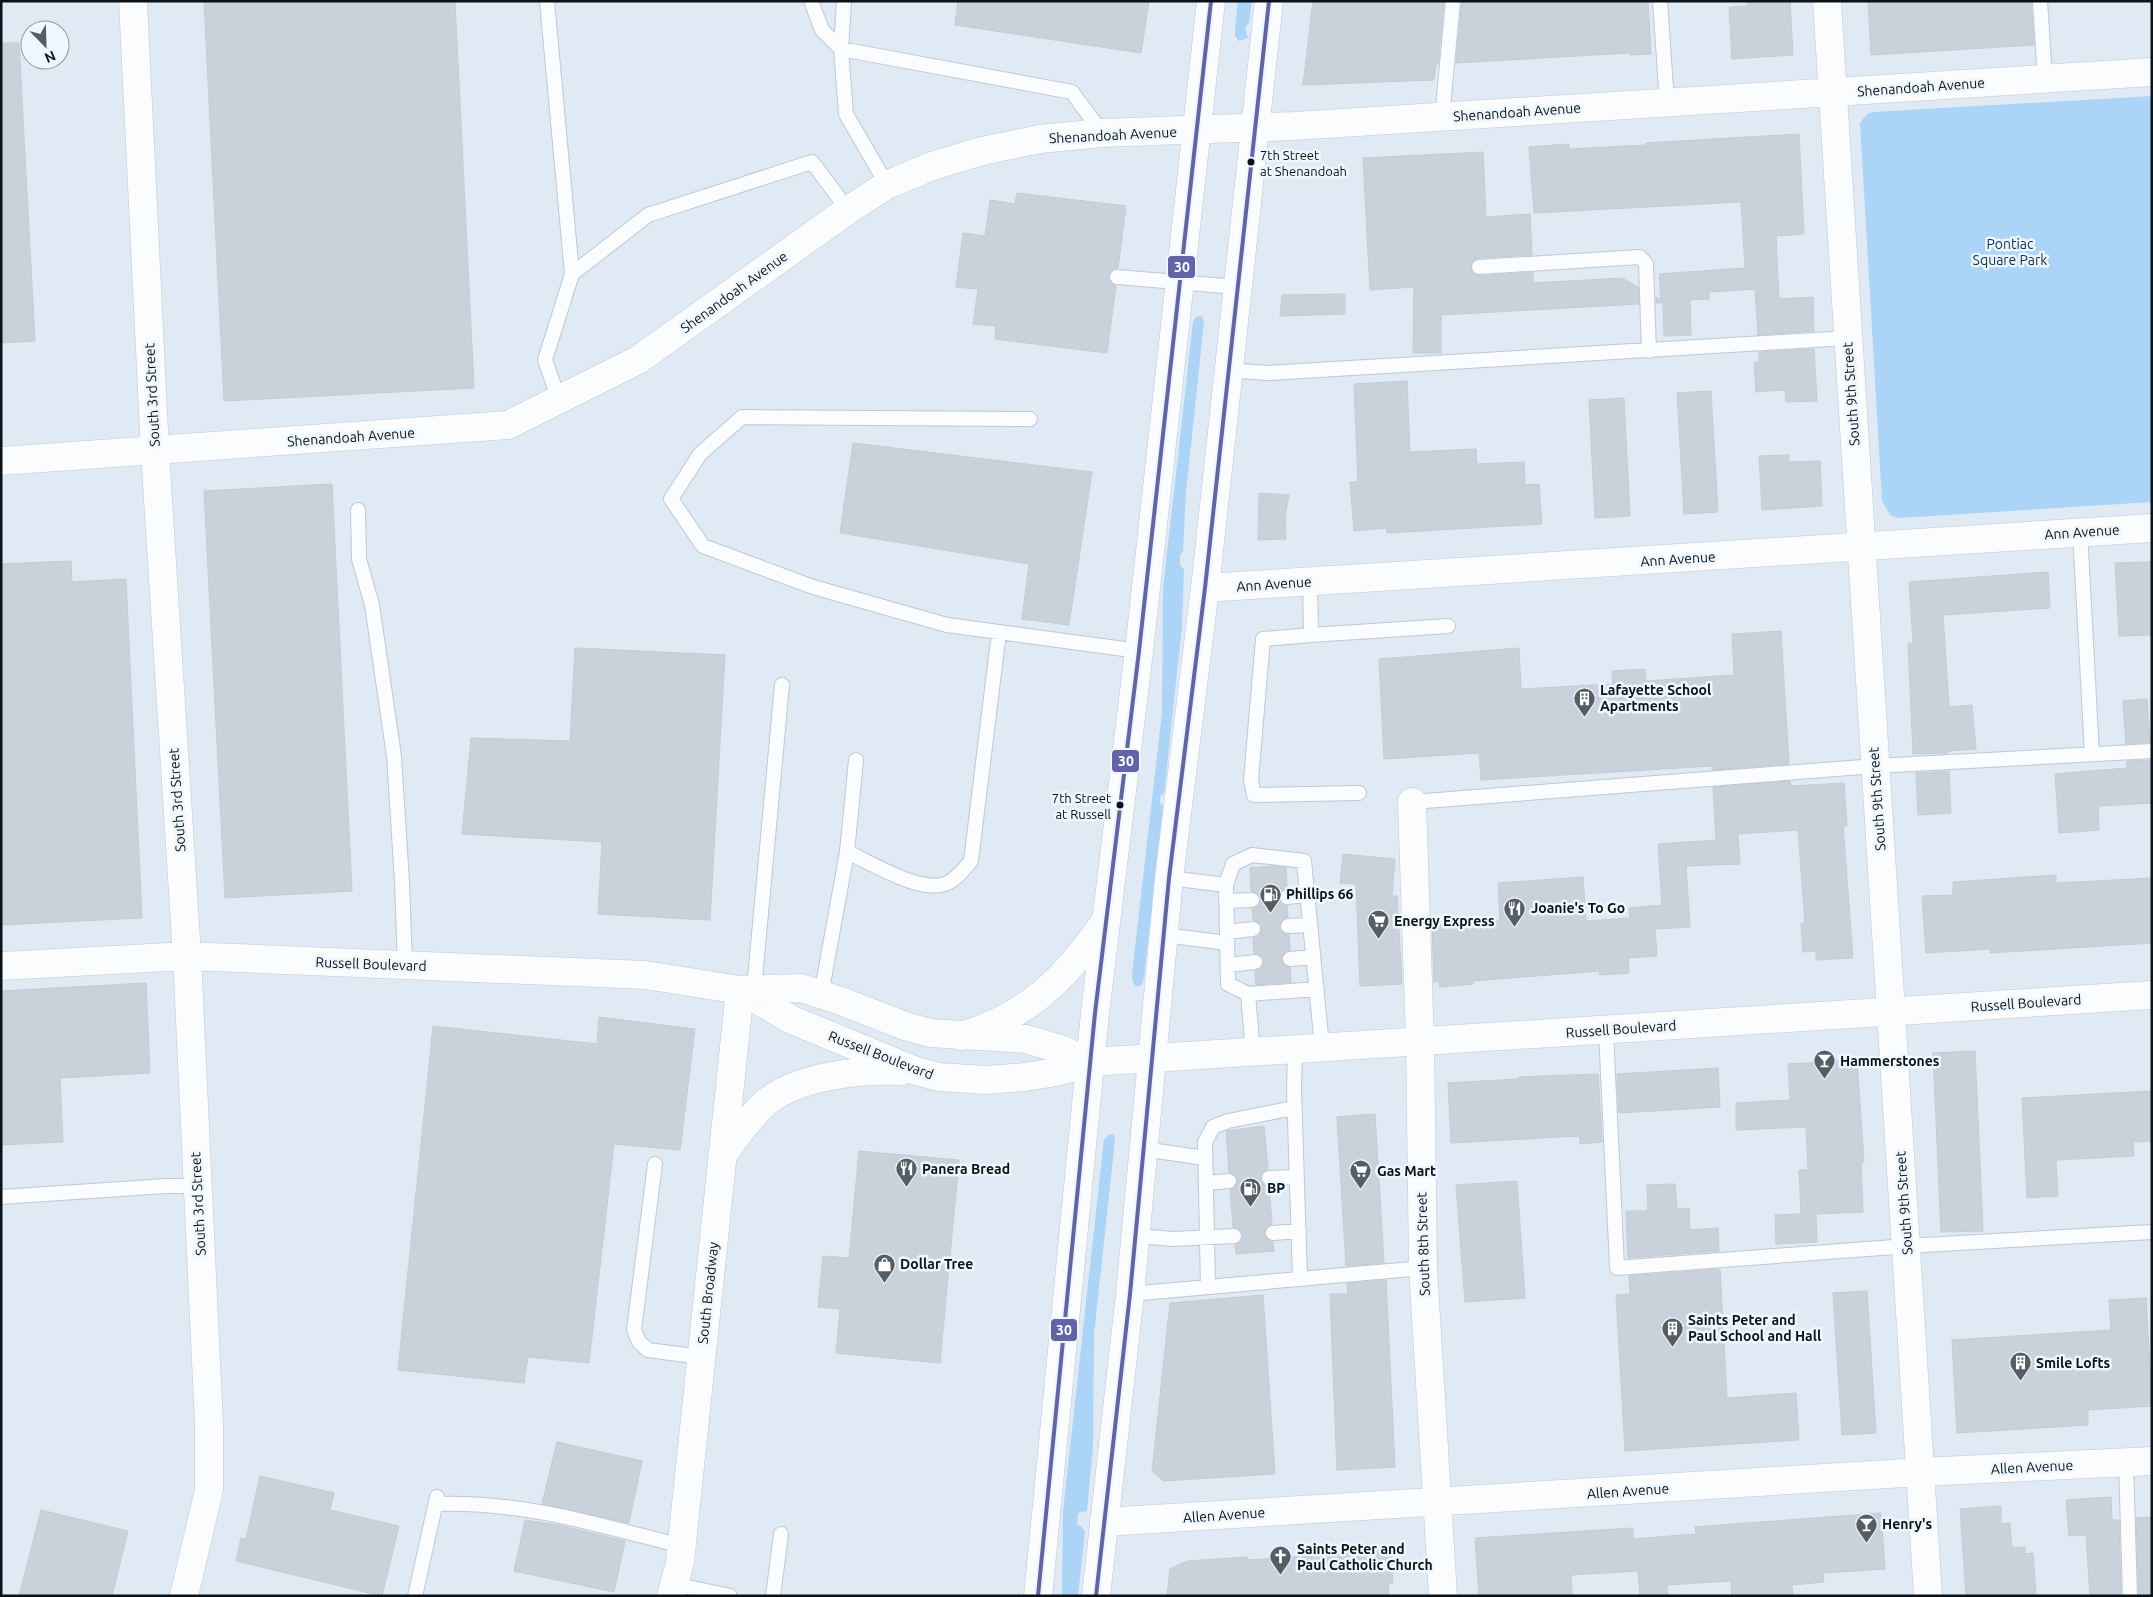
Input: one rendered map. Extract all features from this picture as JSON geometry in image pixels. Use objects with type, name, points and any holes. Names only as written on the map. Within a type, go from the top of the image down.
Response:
[{"type":"street","name":"South 3rd Street","points":[[133,1],[155,452],[188,956],[209,1425],[208,1490],[184,1596]]},
{"type":"street","points":[[1038,1596],[1106,920],[1139,651],[1211,1]]},
{"type":"street","points":[[1096,1596],[1130,1294],[1169,878],[1205,588],[1269,1]]},
{"type":"street","name":"South 9th Street","points":[[1827,1],[1928,1596]]},
{"type":"street","name":"Shenandoah Avenue","points":[[1,461],[155,452],[508,425],[638,360],[848,210],[888,185],[932,166],[982,151],[1040,139],[1102,133],[1256,128],[2152,72]]},
{"type":"street","name":"Ann Avenue","points":[[1205,588],[2152,528]]},
{"type":"street","name":"South 8th Street","points":[[1412,802],[1420,1041],[1423,1268],[1443,1596]]},
{"type":"street","points":[[960,1036],[1009,1018],[1030,1005],[1080,958],[1106,920]]},
{"type":"street","name":"Russell Boulevard","points":[[1,966],[188,956],[645,975],[747,990],[801,988],[905,1026],[930,1033],[1026,1039],[1060,1049],[1091,1062]]},
{"type":"street","name":"Russell Boulevard","points":[[747,990],[792,1020],[916,1071],[939,1077],[986,1080],[1056,1072],[1091,1062],[2152,995]]},
{"type":"street","name":"South Broadway","points":[[672,1590],[681,1546],[722,1156],[747,990]]},
{"type":"street","points":[[722,1156],[764,1104],[795,1085],[874,1070],[916,1071]]},
{"type":"street","name":"Allen Avenue","points":[[1104,1522],[1921,1472],[2139,1461]]},
{"type":"lane","points":[[547,1],[572,274],[545,360],[558,400]]},
{"type":"lane","points":[[811,1],[822,30],[841,48],[1072,92],[1102,133]]},
{"type":"lane","points":[[844,1],[841,48],[846,114],[888,185]]},
{"type":"lane","points":[[1442,117],[1453,1]]},
{"type":"lane","points":[[1660,1],[1667,103]]},
{"type":"lane","points":[[2040,1],[2045,79]]},
{"type":"lane","points":[[572,274],[648,215],[812,162],[848,210]]},
{"type":"lane","points":[[1480,267],[1640,256],[1646,264],[1649,351]]},
{"type":"lane","points":[[1117,277],[1237,287]]},
{"type":"lane","points":[[1228,370],[1268,373],[1847,338]]},
{"type":"lane","points":[[1030,419],[742,417],[700,454],[671,499],[703,546],[813,587],[947,625],[1139,651]]},
{"type":"lane","points":[[358,510],[359,559],[372,605],[394,756],[406,965]]},
{"type":"lane","points":[[2080,532],[2092,754]]},
{"type":"lane","points":[[1310,582],[1311,635]]},
{"type":"lane","points":[[1359,793],[1254,795],[1251,780],[1263,639],[1448,626]]},
{"type":"lane","points":[[847,852],[920,885],[944,884],[959,875],[971,861],[999,632]]},
{"type":"lane","points":[[747,990],[782,685]]},
{"type":"lane","points":[[1412,802],[1875,766],[2152,751]]},
{"type":"lane","points":[[821,995],[847,852],[856,760]]},
{"type":"lane","points":[[1317,989],[1248,994],[1228,984],[1226,885],[1234,864],[1252,855],[1304,861],[1317,989],[1322,1047]]},
{"type":"lane","points":[[1169,878],[1226,885]]},
{"type":"lane","points":[[1287,897],[1307,895]]},
{"type":"lane","points":[[1226,901],[1252,900]]},
{"type":"lane","points":[[1288,926],[1310,925]]},
{"type":"lane","points":[[1164,935],[1227,937],[1253,929]]},
{"type":"lane","points":[[1290,959],[1313,957]]},
{"type":"lane","points":[[1228,965],[1255,962]]},
{"type":"lane","points":[[1248,994],[1253,1052]]},
{"type":"lane","points":[[1606,1030],[1618,1268],[1907,1246],[2152,1232]]},
{"type":"lane","points":[[1295,1049],[1294,1108],[1300,1279]]},
{"type":"lane","points":[[1208,1287],[1205,1142],[1213,1127],[1228,1121],[1294,1108]]},
{"type":"lane","points":[[1143,1149],[1205,1158]]},
{"type":"lane","points":[[655,1164],[634,1330],[639,1342],[648,1350],[701,1357]]},
{"type":"lane","points":[[1269,1178],[1297,1177]]},
{"type":"lane","points":[[1206,1182],[1230,1181]]},
{"type":"lane","points":[[1,1197],[166,1186],[197,1186]]},
{"type":"lane","points":[[1273,1233],[1298,1231]]},
{"type":"lane","points":[[1135,1236],[1174,1239],[1234,1236]]},
{"type":"lane","points":[[1130,1294],[1423,1268]]},
{"type":"lane","points":[[2130,1596],[2139,1461]]},
{"type":"lane","points":[[415,1596],[437,1500],[537,1510],[681,1546]]},
{"type":"lane","points":[[773,1596],[781,1534]]},
{"type":"lane","points":[[672,1590],[730,1596]]},
{"type":"green space","points":[[1238,1],[1252,1],[1249,23],[1245,28],[1248,38],[1239,41],[1235,36]]},
{"type":"green space","name":"Pontiac Square Park","points":[[2152,96],[2152,502],[1899,518],[1891,516],[1882,501],[1860,123],[1867,114],[1874,112]]},
{"type":"green space","points":[[1202,316],[1204,322],[1186,492],[1183,551],[1180,555],[1180,566],[1184,569],[1182,627],[1164,793],[1160,797],[1160,803],[1163,806],[1144,977],[1142,985],[1136,987],[1132,974],[1162,712],[1163,589],[1193,322],[1196,317]]},
{"type":"green space","points":[[1110,1134],[1114,1135],[1115,1140],[1094,1334],[1093,1447],[1087,1511],[1078,1513],[1077,1525],[1081,1526],[1085,1532],[1078,1596],[1062,1596],[1063,1512],[1104,1139]]},
{"type":"building","points":[[204,1],[455,1],[474,388],[224,401]]},
{"type":"building","points":[[958,1],[1149,1],[1141,53],[955,25]]},
{"type":"building","points":[[1313,1],[1444,1],[1438,64],[1436,64],[1434,80],[1303,85]]},
{"type":"building","points":[[1462,1],[1648,1],[1651,54],[1630,55],[1630,53],[1456,63]]},
{"type":"building","points":[[1748,1],[1790,1],[1793,55],[1732,59],[1729,7],[1748,6]]},
{"type":"building","points":[[1868,1],[2031,1],[2034,45],[1871,55]]},
{"type":"building","points":[[1,43],[19,43],[35,341],[1,343]]},
{"type":"building","points":[[1799,134],[1804,234],[1776,236],[1779,299],[1813,297],[1814,331],[1758,335],[1755,289],[1709,292],[1709,299],[1690,300],[1691,335],[1664,336],[1663,303],[1656,303],[1656,297],[1661,300],[1659,274],[1745,268],[1741,202],[1534,213],[1529,147],[1569,144],[1569,149]]},
{"type":"building","points":[[1483,152],[1486,217],[1530,214],[1532,255],[1478,258],[1471,264],[1472,272],[1480,276],[1533,272],[1533,283],[1622,278],[1638,287],[1639,304],[1441,315],[1441,353],[1413,353],[1414,287],[1370,290],[1363,158]]},
{"type":"building","points":[[1017,193],[1126,206],[1118,268],[1113,269],[1108,276],[1109,281],[1116,286],[1107,353],[995,339],[996,326],[973,324],[978,289],[956,287],[963,233],[985,236],[990,200],[1015,204]]},
{"type":"building","points":[[1345,294],[1345,314],[1280,316],[1282,295]]},
{"type":"building","points":[[1814,349],[1817,401],[1786,402],[1785,390],[1756,392],[1754,362],[1759,362],[1759,352]]},
{"type":"building","points":[[1407,381],[1410,452],[1476,449],[1477,464],[1524,462],[1525,485],[1539,484],[1542,524],[1387,533],[1386,528],[1354,531],[1350,482],[1358,482],[1354,384]]},
{"type":"building","points":[[1711,391],[1718,512],[1684,514],[1677,393]]},
{"type":"building","points":[[1624,398],[1630,516],[1595,518],[1589,400]]},
{"type":"building","points":[[853,443],[1092,472],[1069,625],[1022,619],[1029,564],[840,533]]},
{"type":"building","points":[[1789,455],[1789,462],[1820,461],[1822,506],[1762,510],[1759,456]]},
{"type":"building","points":[[332,484],[352,891],[225,898],[204,491]]},
{"type":"building","points":[[1259,493],[1289,495],[1285,517],[1286,539],[1258,540]]},
{"type":"building","points":[[71,561],[72,582],[126,579],[142,918],[1,925],[1,564]]},
{"type":"building","points":[[2152,562],[2152,635],[2119,636],[2115,563]]},
{"type":"building","points":[[2048,572],[2050,608],[1943,615],[1949,707],[1972,705],[1976,749],[1948,751],[1948,753],[1913,754],[1908,643],[1913,643],[1909,582]]},
{"type":"building","name":"Lafayette School Apartments","points":[[1781,631],[1789,764],[1712,770],[1712,766],[1481,780],[1479,753],[1384,759],[1379,659],[1519,648],[1521,689],[1613,684],[1612,671],[1645,669],[1646,681],[1734,675],[1732,634]]},
{"type":"building","points":[[575,648],[725,655],[710,920],[598,914],[602,842],[462,834],[471,738],[570,741]]},
{"type":"building","points":[[2147,699],[2150,742],[2126,744],[2123,701]]},
{"type":"building","points":[[2152,760],[2152,803],[2098,806],[2099,830],[2059,833],[2055,774],[2127,768],[2127,761]]},
{"type":"building","points":[[1949,771],[1951,813],[1918,815],[1916,773]]},
{"type":"building","points":[[1790,781],[1791,786],[1844,783],[1847,826],[1843,826],[1853,958],[1816,960],[1816,951],[1803,952],[1801,924],[1805,923],[1798,830],[1738,834],[1740,864],[1686,866],[1690,927],[1655,929],[1657,956],[1628,958],[1629,973],[1600,975],[1599,971],[1473,981],[1473,984],[1440,987],[1439,982],[1434,982],[1432,925],[1500,921],[1498,883],[1583,877],[1586,921],[1630,918],[1629,908],[1662,905],[1658,844],[1716,840],[1713,787]]},
{"type":"building","name":"Energy Express","points":[[1343,854],[1395,859],[1392,896],[1397,896],[1402,984],[1360,986],[1356,884],[1340,883]]},
{"type":"building","name":"Phillips 66","points":[[1272,866],[1286,868],[1287,888],[1282,890],[1278,897],[1280,902],[1287,906],[1288,917],[1283,919],[1279,926],[1281,931],[1289,935],[1290,950],[1285,952],[1281,959],[1283,964],[1290,968],[1291,982],[1256,985],[1255,971],[1261,969],[1264,962],[1262,956],[1254,953],[1253,938],[1259,936],[1262,928],[1260,923],[1253,920],[1252,909],[1259,904],[1261,899],[1256,893],[1251,891],[1250,868]]},
{"type":"building","points":[[2056,875],[2056,883],[2152,878],[2152,943],[1990,953],[1990,949],[1926,953],[1922,896],[1953,895],[1953,882]]},
{"type":"building","points":[[146,983],[150,1073],[60,1078],[63,1142],[1,1145],[1,991]]},
{"type":"building","points":[[599,1017],[695,1029],[680,1150],[614,1144],[589,1363],[528,1357],[524,1383],[398,1370],[433,1026],[597,1044]]},
{"type":"building","points":[[1975,1051],[1983,1231],[1941,1232],[1933,1053]]},
{"type":"building","points":[[1857,1060],[1864,1162],[1861,1163],[1863,1212],[1816,1214],[1817,1242],[1776,1244],[1775,1215],[1801,1214],[1799,1170],[1808,1170],[1806,1127],[1736,1130],[1736,1103],[1790,1100],[1788,1064]]},
{"type":"building","points":[[1718,1068],[1720,1107],[1619,1113],[1617,1074]]},
{"type":"building","points":[[1598,1074],[1602,1142],[1580,1144],[1580,1136],[1451,1143],[1448,1083],[1519,1079],[1519,1077]]},
{"type":"building","points":[[2152,1091],[2152,1141],[2133,1142],[2134,1156],[2056,1160],[2058,1196],[2027,1198],[2022,1098]]},
{"type":"building","name":"Gas Mart","points":[[1375,1114],[1384,1263],[1346,1266],[1337,1117]]},
{"type":"building","name":"BP","points":[[1264,1126],[1268,1169],[1262,1174],[1260,1179],[1264,1185],[1269,1187],[1272,1224],[1268,1226],[1264,1233],[1266,1238],[1273,1242],[1274,1251],[1236,1254],[1235,1245],[1242,1240],[1243,1235],[1238,1228],[1233,1227],[1230,1190],[1234,1188],[1238,1181],[1236,1176],[1229,1172],[1226,1131]]},
{"type":"building","name":"Dollar Tree","points":[[859,1151],[959,1160],[940,1363],[836,1353],[840,1309],[818,1307],[823,1256],[849,1258]]},
{"type":"building","points":[[1517,1181],[1525,1298],[1465,1302],[1456,1185]]},
{"type":"building","points":[[1675,1184],[1677,1209],[1689,1208],[1690,1230],[1718,1228],[1719,1251],[1628,1258],[1626,1211],[1648,1211],[1647,1185]]},
{"type":"building","name":"Saints Peter and Paul School and Hall","points":[[1720,1269],[1727,1398],[1796,1393],[1799,1440],[1625,1451],[1616,1295],[1630,1294],[1629,1276]]},
{"type":"building","points":[[1386,1280],[1395,1467],[1337,1470],[1330,1294],[1348,1294],[1347,1283]]},
{"type":"building","points":[[1867,1291],[1876,1433],[1842,1435],[1833,1293]]},
{"type":"building","points":[[1263,1295],[1275,1474],[1164,1481],[1152,1471],[1170,1303]]},
{"type":"building","name":"Smile Lofts","points":[[2146,1298],[2152,1406],[2088,1410],[2088,1425],[1957,1433],[1952,1340],[2111,1330],[2109,1300]]},
{"type":"building","points":[[557,1442],[642,1461],[629,1523],[542,1504]]},
{"type":"building","points":[[260,1476],[334,1493],[330,1510],[399,1526],[382,1596],[236,1561],[241,1538],[246,1539]]},
{"type":"building","points":[[2111,1497],[2112,1520],[2119,1520],[2121,1596],[2090,1596],[2086,1535],[2069,1536],[2066,1500]]},
{"type":"building","points":[[2001,1506],[2001,1524],[2010,1523],[2012,1548],[2025,1547],[2025,1554],[2033,1553],[2036,1596],[1966,1596],[1960,1509]]},
{"type":"building","points":[[41,1510],[128,1531],[112,1596],[19,1596]]},
{"type":"building","points":[[1881,1513],[1885,1569],[1823,1573],[1824,1582],[1792,1585],[1793,1596],[1732,1596],[1731,1581],[1667,1585],[1668,1596],[1640,1596],[1638,1571],[1571,1575],[1572,1596],[1479,1596],[1475,1538],[1633,1528],[1633,1539],[1696,1534],[1695,1527]]},
{"type":"building","points":[[2152,1517],[2152,1595],[2139,1596],[2136,1518]]},
{"type":"building","points":[[525,1520],[558,1525],[625,1541],[614,1592],[514,1571]]},
{"type":"building","name":"Saints Peter and Paul Catholic Church","points":[[1391,1546],[1393,1583],[1388,1583],[1389,1596],[1167,1596],[1170,1569],[1187,1561],[1247,1557],[1247,1560],[1358,1553],[1358,1548]]},
{"type":"transit line","name":"30","points":[[1038,1596],[1095,1013],[1139,651],[1211,1]]},
{"type":"transit line","name":"30","points":[[1096,1596],[1130,1294],[1169,878],[1205,588],[1269,1]]},
{"type":"place","name":"7th Street at Shenandoah","points":[[1251,162]]},
{"type":"place","name":"Lafayette School Apartments","points":[[1584,717]]},
{"type":"place","name":"7th Street at Russell","points":[[1120,805]]},
{"type":"place","name":"Phillips 66","points":[[1270,913]]},
{"type":"place","name":"Joanie's To Go","points":[[1515,927]]},
{"type":"place","name":"Energy Express","points":[[1378,940]]},
{"type":"place","name":"Hammerstones","points":[[1824,1080]]},
{"type":"place","name":"Panera Bread","points":[[906,1188]]},
{"type":"place","name":"Gas Mart","points":[[1361,1190]]},
{"type":"place","name":"BP","points":[[1251,1207]]},
{"type":"place","name":"Dollar Tree","points":[[884,1283]]},
{"type":"place","name":"Saints Peter and Paul School and Hall","points":[[1672,1347]]},
{"type":"place","name":"Smile Lofts","points":[[2020,1382]]},
{"type":"place","name":"Henry's","points":[[1866,1543]]},
{"type":"place","name":"Saints Peter and Paul Catholic Church","points":[[1281,1576]]}]
